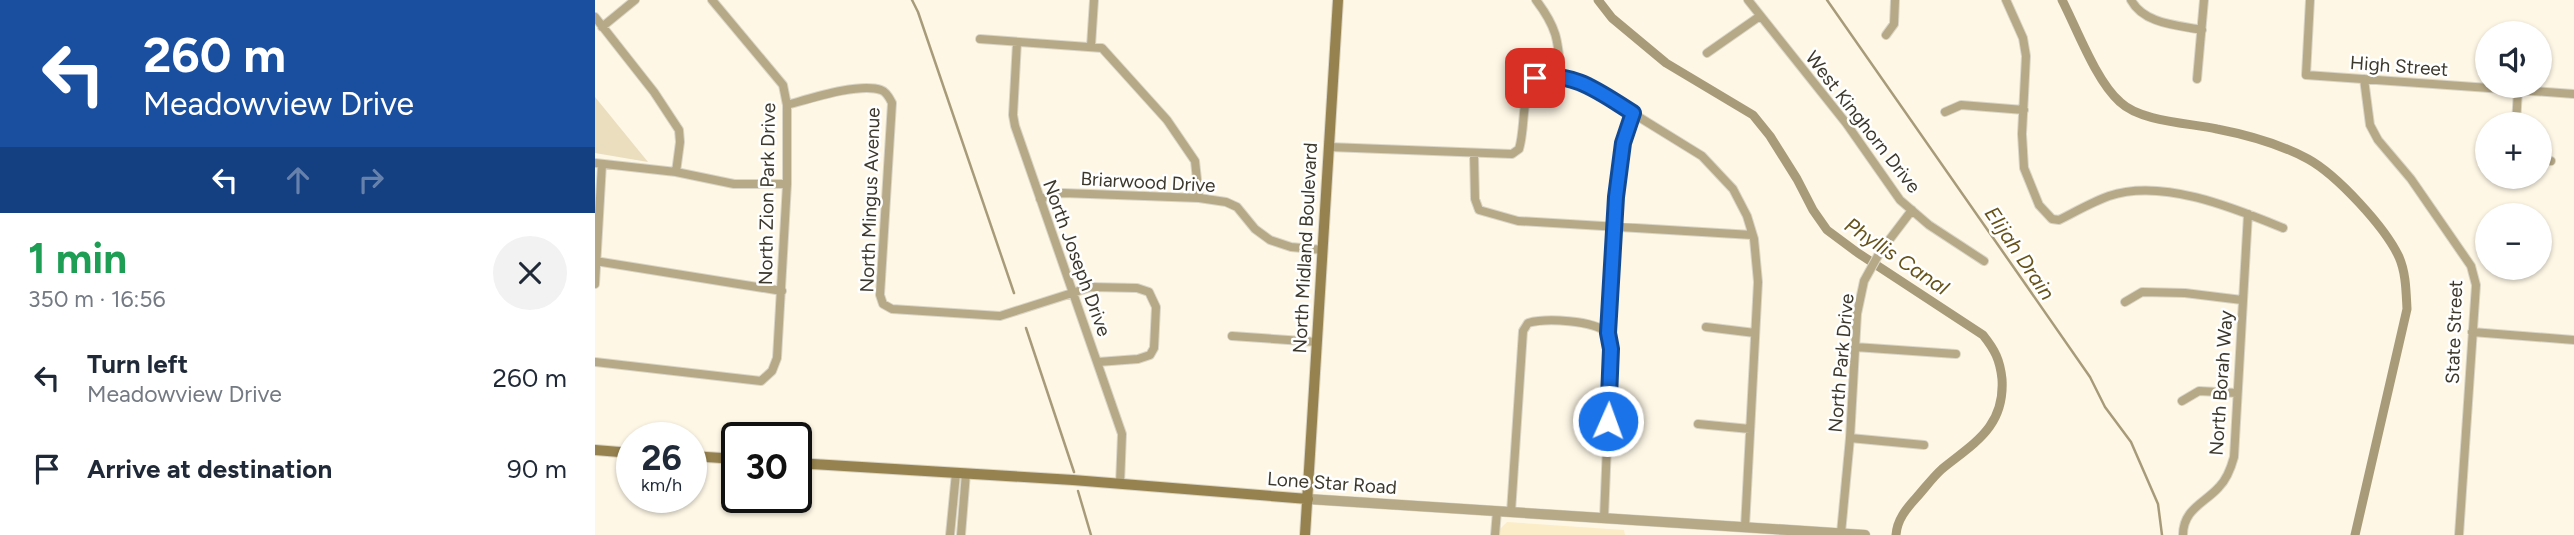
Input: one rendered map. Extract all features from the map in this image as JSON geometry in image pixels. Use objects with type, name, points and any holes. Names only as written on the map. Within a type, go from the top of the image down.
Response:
[{"type":"main road","name":"North Midland Boulevard","points":[[1305,535],[1338,0]]},
{"type":"main road","points":[[595,450],[616,452]]},
{"type":"main road","name":"Lone Star Road","points":[[812,464],[1308,499]]},
{"type":"street","points":[[602,27],[635,0]]},
{"type":"street","name":"North Zion Park Drive","points":[[595,362],[761,381],[772,371],[777,358],[787,184],[787,104],[783,85],[712,0]]},
{"type":"street","points":[[1091,46],[1094,0]]},
{"type":"street","points":[[1536,0],[1552,22],[1557,37],[1561,76]]},
{"type":"street","name":"West Kinghorn Drive","points":[[1748,0],[1846,123],[1900,200],[1929,225],[1983,261]]},
{"type":"street","points":[[1886,35],[1894,24],[1895,0]]},
{"type":"street","points":[[2006,0],[2023,38],[2026,55],[2024,168],[2039,205],[2052,219],[2059,220],[2110,195],[2145,191],[2189,195],[2283,228]]},
{"type":"street","points":[[2131,0],[2145,16],[2201,30]]},
{"type":"street","points":[[2197,79],[2204,0]]},
{"type":"street","name":"High Street","points":[[2310,0],[2306,75],[2475,87]]},
{"type":"street","points":[[1707,53],[1761,16]]},
{"type":"street","points":[[595,17],[654,92],[679,130],[676,172]]},
{"type":"street","points":[[980,38],[1102,48],[1167,120],[1195,161],[1199,198]]},
{"type":"street","name":"North Joseph Drive","points":[[1017,42],[1013,115],[1015,126],[1122,434],[1120,484]]},
{"type":"street","points":[[1329,147],[1512,154],[1519,149],[1523,135],[1529,86],[1535,78],[1561,76],[1587,85],[1702,156],[1733,189],[1747,216],[1758,282],[1745,527]]},
{"type":"street","name":"State Street","points":[[2364,79],[2370,125],[2378,140],[2411,179],[2471,266],[2476,285],[2459,535]]},
{"type":"street","name":"North Mingus Avenue","points":[[787,104],[856,88],[881,90],[889,97],[891,103],[880,295],[883,304],[892,309],[1000,316],[1073,291]]},
{"type":"street","name":"High Street","points":[[2552,92],[2574,94]]},
{"type":"street","points":[[1945,112],[1961,105],[2024,110]]},
{"type":"street","points":[[1604,518],[1611,349],[1608,333],[1614,228],[1623,143],[1633,113]]},
{"type":"street","points":[[1474,154],[1475,199],[1479,210],[1518,221],[1752,235]]},
{"type":"street","points":[[595,284],[599,163],[676,172],[734,184],[787,184]]},
{"type":"street","name":"Briarwood Drive","points":[[1040,200],[1063,193],[1199,198],[1226,202],[1237,207],[1255,229],[1270,240],[1291,247],[1323,250]]},
{"type":"street","name":"North Park Drive","points":[[1842,533],[1857,314],[1864,281],[1878,256],[1912,210]]},
{"type":"street","name":"North Borah Way","points":[[2183,535],[2183,528],[2194,506],[2219,488],[2234,457],[2248,214]]},
{"type":"street","points":[[596,262],[782,291]]},
{"type":"street","points":[[1073,291],[1091,286],[1136,288],[1149,292],[1154,299],[1154,348],[1150,355],[1139,359],[1097,362]]},
{"type":"street","points":[[2125,302],[2141,292],[2185,293],[2242,300]]},
{"type":"street","points":[[1511,512],[1523,331],[1528,323],[1541,320],[1589,324],[1601,327],[1608,333]]},
{"type":"street","points":[[1706,327],[1755,333]]},
{"type":"street","points":[[2472,332],[2574,340]]},
{"type":"street","points":[[1232,336],[1317,341]]},
{"type":"street","points":[[1855,346],[1956,354]]},
{"type":"street","points":[[2182,401],[2199,391],[2237,393]]},
{"type":"street","points":[[1698,424],[1750,429]]},
{"type":"street","points":[[1850,438],[1924,444]]},
{"type":"street","points":[[950,535],[961,473]]},
{"type":"street","points":[[961,473],[961,535]]},
{"type":"street","name":"Lone Star Road","points":[[1308,499],[1865,535]]},
{"type":"street","points":[[1495,535],[1497,511]]},
{"type":"shaded area","points":[[595,97],[648,162],[595,153]]},
{"type":"shaded area","points":[[1507,522],[1624,530],[1625,535],[1500,535],[1500,529]]},
{"type":"waterway","points":[[912,0],[1014,293]]},
{"type":"waterway","name":"Phyllis Canal","points":[[1598,0],[1612,18],[1666,63],[1753,115],[1770,136],[1827,230],[1983,335],[1994,351],[2000,366],[2002,396],[1993,422],[1976,442],[1939,472],[1912,502],[1900,520],[1896,535]]},
{"type":"waterway","name":"Elijah Drain","points":[[1827,0],[2090,377],[2105,407],[2131,442],[2158,504],[2162,535]]},
{"type":"waterway","name":"Phyllis Canal","points":[[2062,0],[2095,68],[2111,93],[2129,109],[2166,121],[2252,137],[2308,159],[2359,203],[2383,231],[2399,257],[2407,309],[2355,535]]},
{"type":"waterway","points":[[1026,328],[1074,472]]},
{"type":"waterway","points":[[1078,491],[1091,535]]},
{"type":"route","points":[[1535,78],[1561,76],[1575,80],[1633,113],[1626,128],[1616,197],[1608,333],[1611,349],[1608,421]]}]
